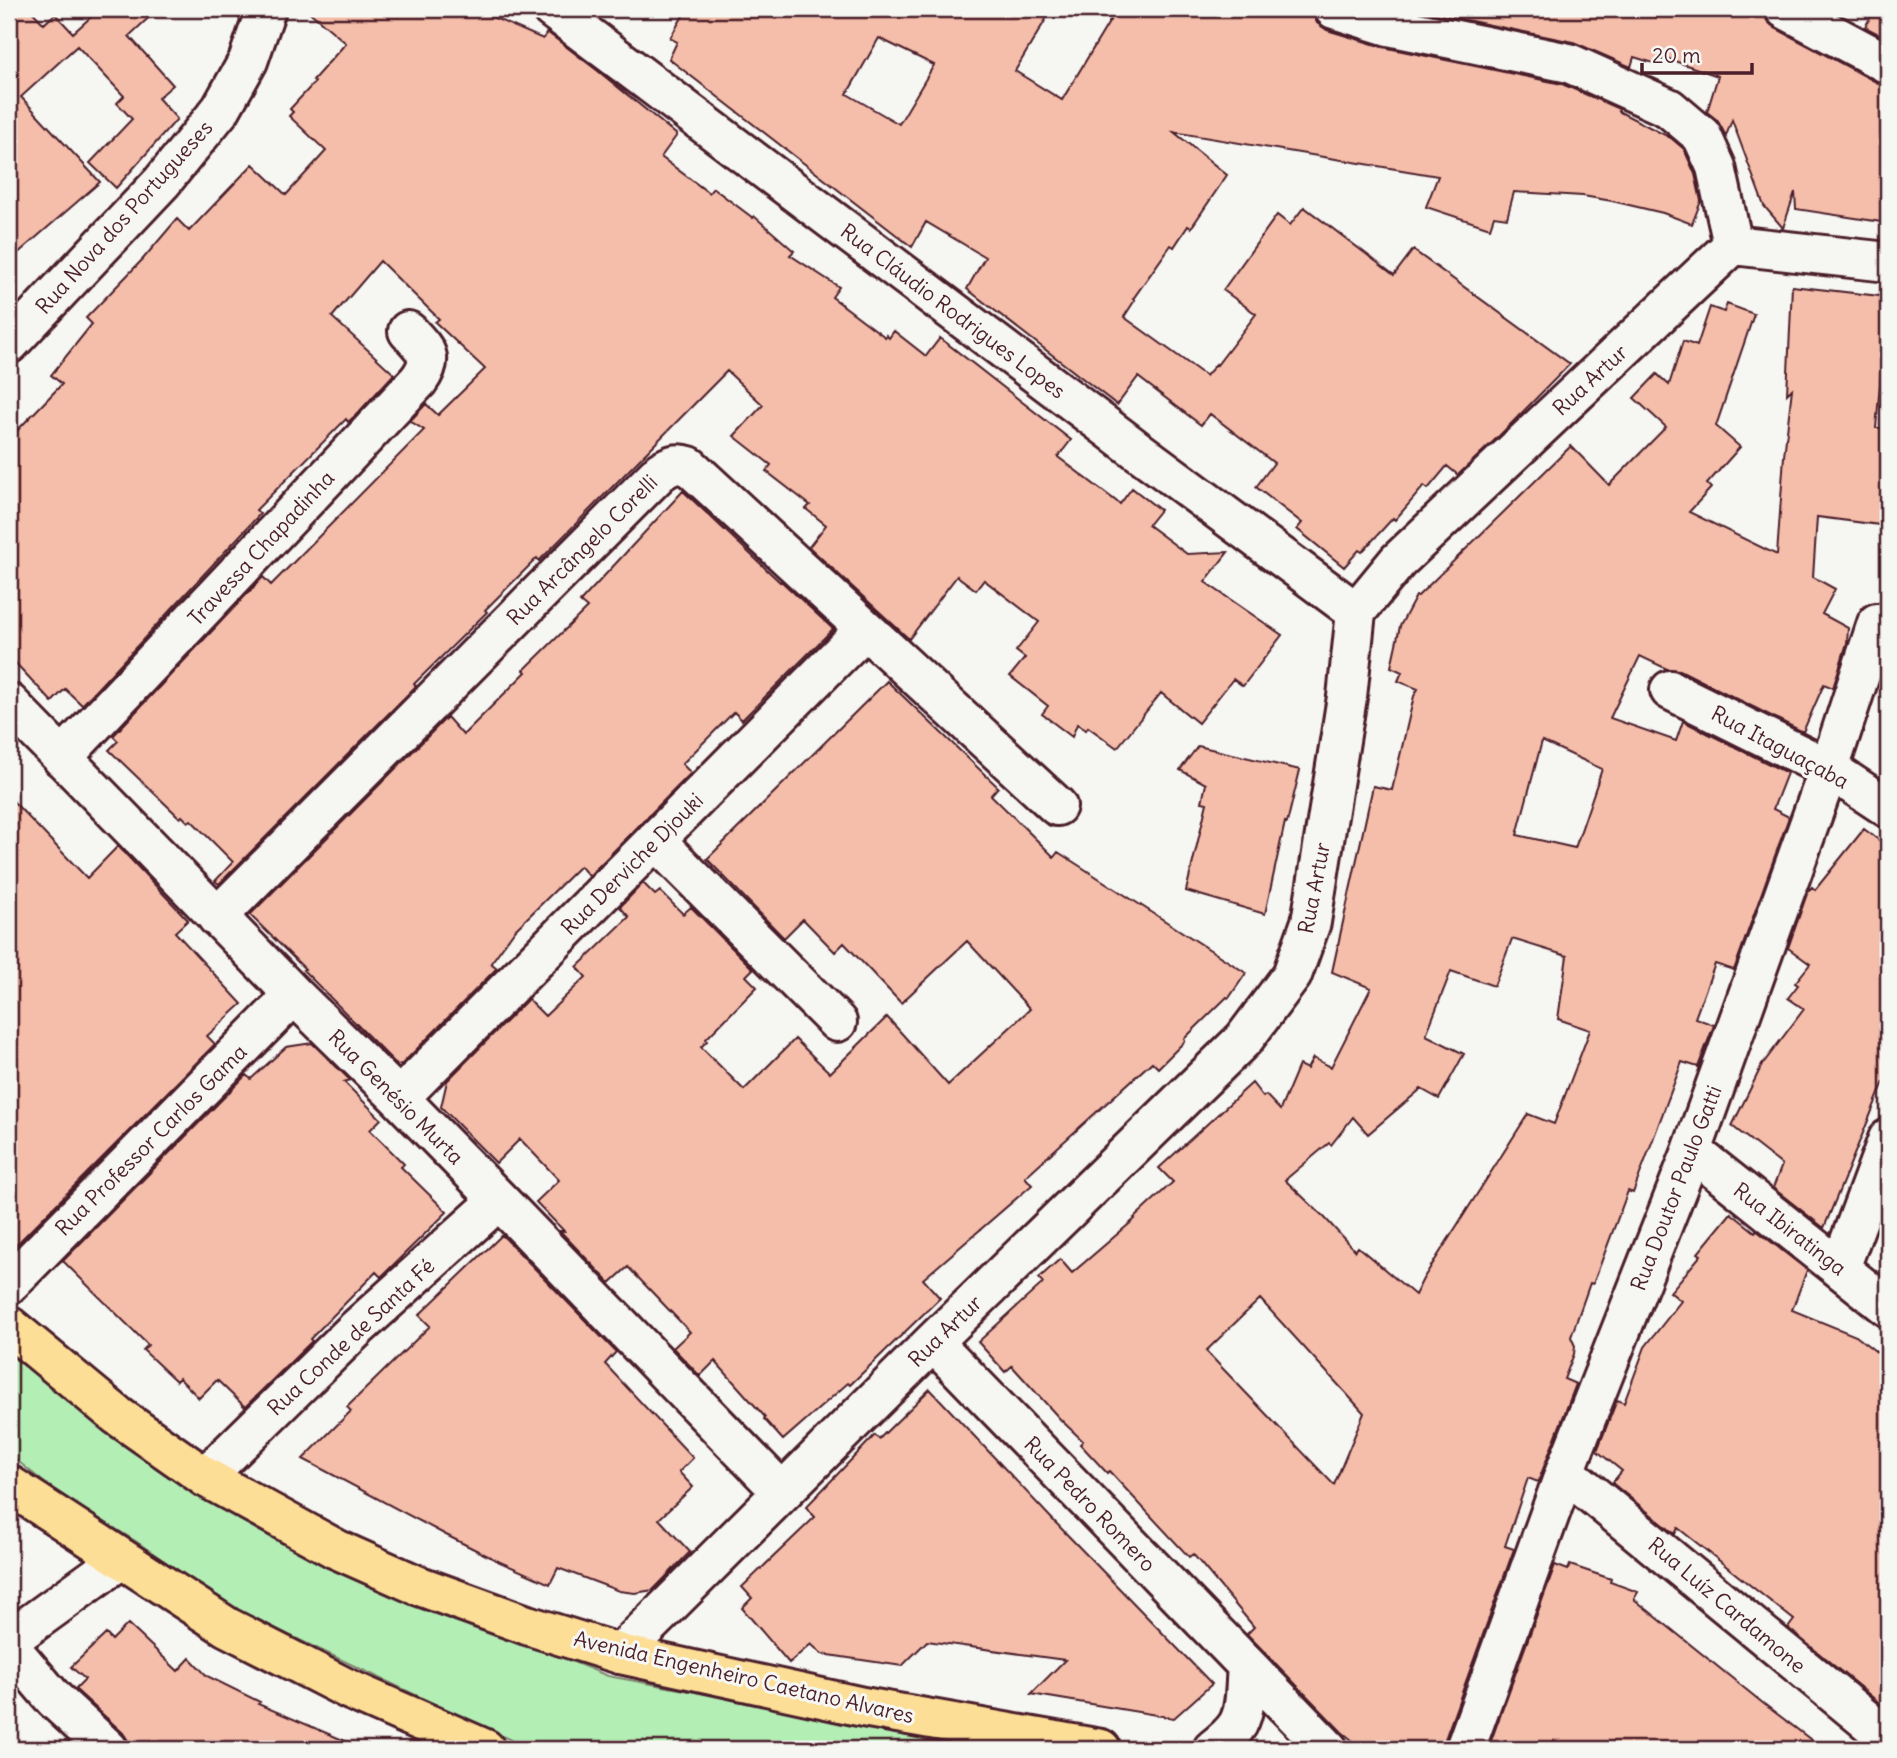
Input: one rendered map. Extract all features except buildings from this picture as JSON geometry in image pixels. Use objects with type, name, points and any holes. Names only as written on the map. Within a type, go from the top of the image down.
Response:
[{"type":"main road","name":"Avenida Engenheiro Caetano Alvares","points":[[9,1326],[118,1416],[205,1477],[336,1549],[417,1585],[527,1625],[620,1654],[863,1707],[1101,1749]]},
{"type":"main road","points":[[9,1485],[239,1633],[348,1689],[485,1749]]},
{"type":"street","name":"Rua Nova dos Portugueses","points":[[9,344],[162,182],[221,109],[248,61],[266,9]]},
{"type":"street","name":"Rua Cláudio Rodrigues Lopes","points":[[552,9],[1356,612]]},
{"type":"street","points":[[1334,9],[1388,26],[1569,62],[1669,107],[1702,136],[1716,167],[1733,245],[1888,262]]},
{"type":"street","points":[[1785,9],[1841,21],[1888,64]]},
{"type":"street","name":"Rua Artur","points":[[620,1654],[933,1342],[1244,1039],[1292,975],[1311,922],[1347,696],[1356,612],[1398,561],[1733,245]]},
{"type":"street","name":"Travessa Chapadinha","points":[[62,758],[418,381],[428,368],[427,358],[424,349],[408,331]]},
{"type":"street","name":"Rua Arcângelo Corelli","points":[[217,917],[661,471],[680,463],[689,466],[1057,806]]},
{"type":"street","name":"Rua Doutor Paulo Gatti","points":[[1465,1749],[1565,1472],[1692,1151],[1829,769],[1877,623]]},
{"type":"street","name":"Rua Derviche Djouki","points":[[399,1098],[865,629]]},
{"type":"street","name":"Rua Itaguaçaba","points":[[1670,690],[1829,769],[1888,808]]},
{"type":"street","name":"Rua Genésio Murta","points":[[9,703],[217,917],[499,1200],[782,1492]]},
{"type":"street","points":[[655,840],[837,1022]]},
{"type":"street","name":"Rua Professor Carlos Gama","points":[[9,1284],[294,995]]},
{"type":"street","points":[[1840,1268],[1888,1139]]},
{"type":"street","name":"Rua Ibiratinga","points":[[1692,1151],[1888,1307]]},
{"type":"street","name":"Rua Conde de Santa Fé","points":[[205,1477],[356,1329],[499,1200]]},
{"type":"street","name":"Rua Pedro Romero","points":[[933,1342],[1328,1749]]},
{"type":"street","name":"Rua Luíz Cardamone","points":[[1565,1472],[1888,1738]]},
{"type":"street","points":[[9,1640],[121,1559]]},
{"type":"street","points":[[9,1646],[54,1699],[108,1749]]},
{"type":"street","points":[[1213,1749],[1237,1724],[1243,1709],[1247,1666]]},
{"type":"green space","points":[[9,1355],[203,1487],[323,1561],[608,1676],[1006,1749],[543,1749],[515,1742],[230,1607],[137,1542],[56,1492],[9,1454]]}]
